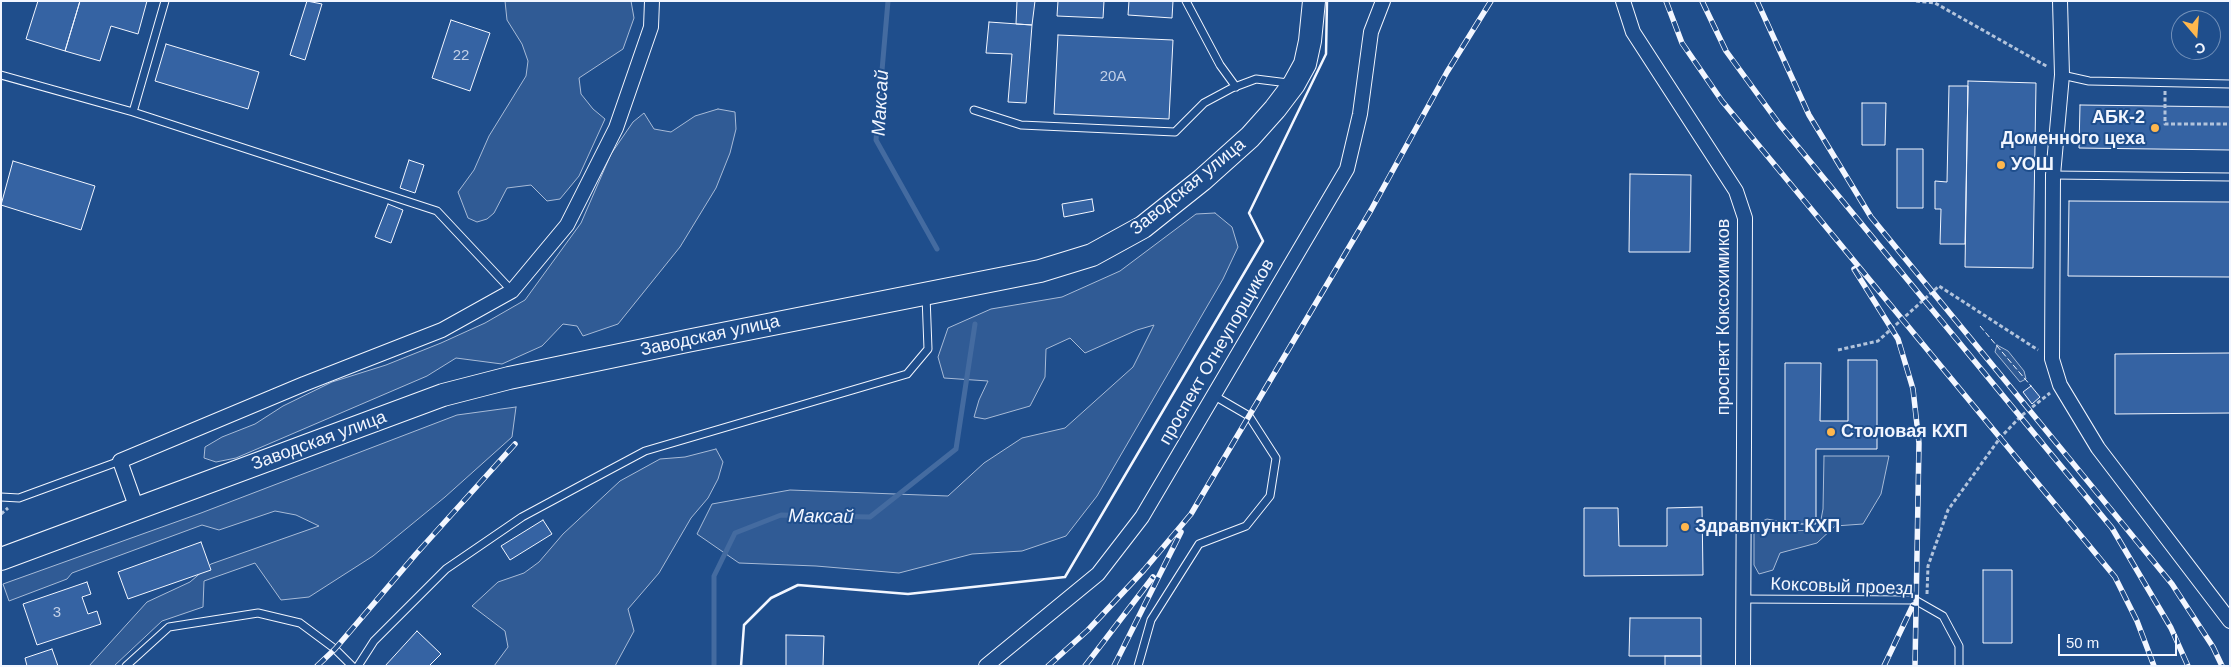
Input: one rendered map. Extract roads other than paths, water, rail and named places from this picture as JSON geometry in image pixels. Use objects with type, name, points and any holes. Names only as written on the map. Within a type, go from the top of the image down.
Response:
[{"type":"main road","name":"Заводская улица","points":[[1,559],[443,395],[509,378],[687,341],[1040,272],[1092,255],[1144,227],[1202,180],[1250,137],[1294,84],[1304,64],[1308,49],[1314,1]]},
{"type":"street","points":[[136,508],[120,461],[304,384],[442,330],[512,291],[567,225],[616,128],[651,28],[652,1]]},
{"type":"street","name":"проспект Огнеупорщиков","points":[[986,666],[1098,574],[1142,518],[1347,169],[1360,114],[1371,32],[1383,1]]},
{"type":"street","name":"проспект Коксохимиков","points":[[1623,1],[1633,32],[1736,191],[1745,218],[1743,666]]},
{"type":"street","points":[[2060,1],[2062,75],[2053,175],[2052,358],[2060,385],[2098,448],[2230,621]]},
{"type":"lane","points":[[133,112],[165,1]]},
{"type":"lane","points":[[1186,1],[1220,65],[1236,87]]},
{"type":"lane","points":[[1,75],[133,112],[437,211],[512,291]]},
{"type":"lane","points":[[2062,75],[2089,81],[2230,84]]},
{"type":"lane","points":[[974,110],[1021,125],[1175,132],[1204,103],[1236,87],[1256,79],[1294,84]]},
{"type":"lane","points":[[2053,175],[2230,177]]},
{"type":"lane","points":[[358,666],[374,641],[446,569],[522,517],[587,482],[645,452],[907,374],[928,349],[926,293]]},
{"type":"lane","points":[[1138,666],[1151,620],[1199,544],[1246,526],[1270,496],[1276,458],[1249,416],[1213,395]]},
{"type":"lane","points":[[1,497],[19,498],[120,461]]},
{"type":"lane","name":"Коксовый проезд","points":[[1744,599],[1915,600],[1943,616],[1959,646],[1959,666]]},
{"type":"lane","points":[[126,666],[169,627],[258,613],[300,623],[335,649],[352,666]]},
{"type":"waterway","name":"Максай","points":[[888,1],[876,140],[937,249]]},
{"type":"waterway","name":"Максай","points":[[714,666],[714,576],[735,533],[781,515],[870,517],[956,449],[975,324]]},
{"type":"railway","points":[[1048,666],[1088,630],[1144,570],[1191,514],[1371,210],[1447,72],[1491,1]]},
{"type":"railway","points":[[1666,1],[1682,43],[1722,101],[2115,577],[2137,621],[2154,666]]},
{"type":"railway","points":[[1702,1],[1726,51],[1780,125],[2112,528],[2171,628],[2188,666]]},
{"type":"railway","points":[[1757,1],[1809,115],[1871,217],[2172,584],[2213,647],[2222,666]]},
{"type":"railway","points":[[1854,269],[1898,339],[1913,389],[1919,443],[1915,666]]},
{"type":"railway","points":[[317,666],[335,649],[416,554],[515,444]]},
{"type":"railway","points":[[1114,666],[1181,532]]},
{"type":"railway","points":[[1085,666],[1153,577]]},
{"type":"railway","points":[[1884,666],[1913,605]]},
{"type":"place","name":"АБК-2 Доменного цеха","points":[[2155,128]]},
{"type":"place","name":"УОШ","points":[[2001,165]]},
{"type":"place","name":"Столовая КХП","points":[[1831,432]]},
{"type":"place","name":"Здравпункт КХП","points":[[1685,527]]}]
